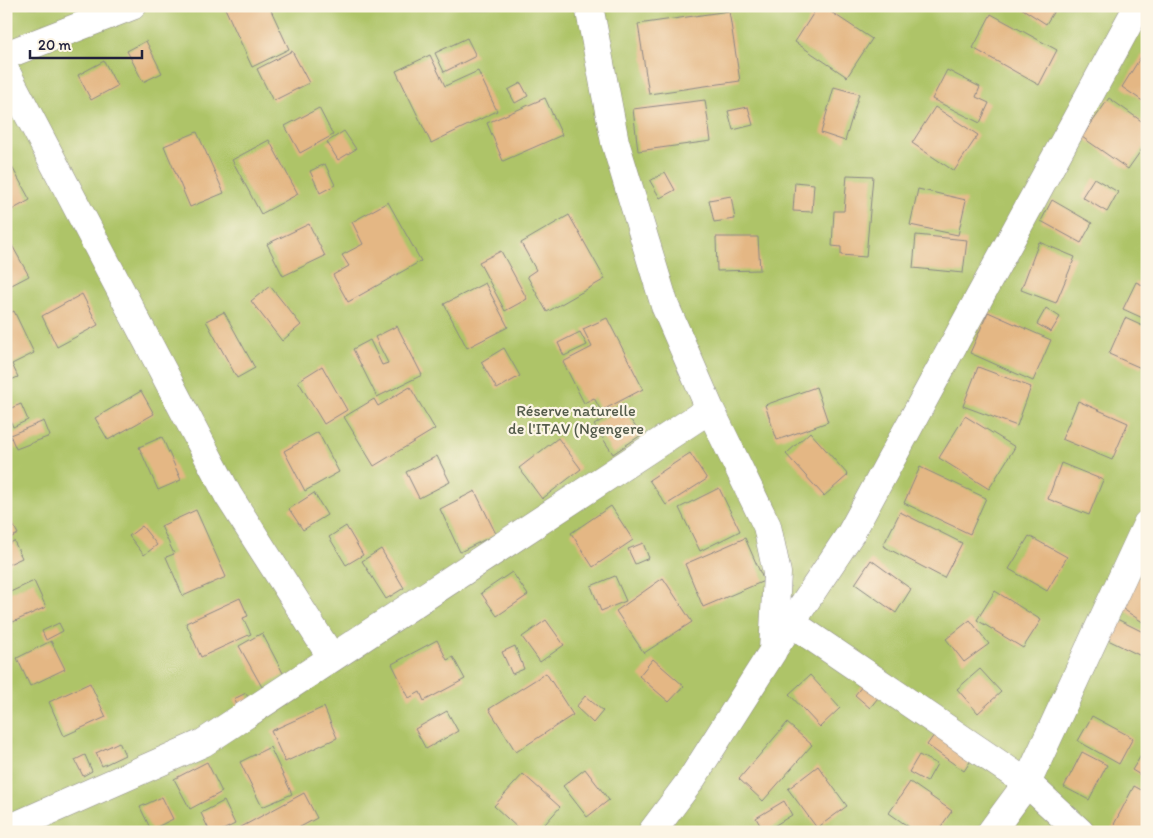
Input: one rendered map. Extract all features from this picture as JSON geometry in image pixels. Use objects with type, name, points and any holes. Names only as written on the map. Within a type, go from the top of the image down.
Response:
[{"type":"street","points":[[6,55],[132,6]]},
{"type":"street","points":[[589,6],[615,142],[665,306],[710,409],[767,526],[777,573],[773,650]]},
{"type":"street","points":[[652,832],[691,780],[790,622],[851,533],[1138,6]]},
{"type":"street","points":[[6,72],[228,495],[332,658]]},
{"type":"street","points":[[6,830],[203,743],[710,409]]},
{"type":"street","points":[[991,832],[1027,783],[1147,524]]},
{"type":"street","points":[[790,622],[1027,783],[1080,832]]},
{"type":"green space","name":"Réserve naturelle de l'ITAV (Ngengere","points":[[6,6],[1147,6],[1147,832],[6,832]]},
{"type":"building","points":[[224,6],[269,6],[289,49],[252,67]]},
{"type":"building","points":[[818,6],[822,6],[872,39],[847,77],[795,42]]},
{"type":"building","points":[[1018,6],[1057,6],[1046,24]]},
{"type":"building","points":[[729,11],[740,81],[649,94],[638,24]]},
{"type":"building","points":[[991,14],[1057,50],[1039,85],[973,48]]},
{"type":"building","points":[[467,38],[476,56],[444,72],[435,53]]},
{"type":"building","points":[[146,41],[162,73],[143,82],[127,51]]},
{"type":"building","points":[[292,51],[309,83],[273,101],[257,69]]},
{"type":"building","points":[[430,55],[445,86],[478,71],[497,111],[431,143],[396,71]]},
{"type":"building","points":[[1142,55],[1147,58],[1147,104],[1122,87]]},
{"type":"building","points":[[104,61],[117,86],[91,100],[78,75]]},
{"type":"building","points":[[947,70],[980,87],[976,97],[989,103],[980,123],[932,99]]},
{"type":"building","points":[[521,83],[528,96],[515,103],[508,90]]},
{"type":"building","points":[[834,87],[859,94],[845,141],[821,133]]},
{"type":"building","points":[[545,98],[562,135],[503,161],[487,123]]},
{"type":"building","points":[[1109,98],[1147,125],[1147,142],[1128,169],[1082,137]]},
{"type":"building","points":[[705,100],[711,141],[638,151],[633,109]]},
{"type":"building","points":[[748,107],[753,125],[733,130],[728,111]]},
{"type":"building","points":[[935,107],[978,135],[954,171],[912,143]]},
{"type":"building","points":[[319,108],[333,135],[300,153],[285,126]]},
{"type":"building","points":[[344,131],[356,149],[338,160],[327,142]]},
{"type":"building","points":[[197,132],[224,193],[190,207],[164,146]]},
{"type":"building","points":[[269,140],[298,194],[261,214],[232,160]]},
{"type":"building","points":[[325,164],[335,185],[320,193],[310,171]]},
{"type":"building","points":[[12,167],[30,200],[6,213],[6,170]]},
{"type":"building","points":[[665,172],[675,190],[660,198],[650,181]]},
{"type":"building","points":[[847,175],[873,176],[866,257],[841,255],[841,247],[832,246],[834,211],[844,211]]},
{"type":"building","points":[[1094,178],[1118,192],[1107,212],[1082,197]]},
{"type":"building","points":[[795,182],[814,184],[812,212],[793,211]]},
{"type":"building","points":[[918,189],[966,200],[958,235],[910,225]]},
{"type":"building","points":[[731,196],[735,219],[714,222],[709,200]]},
{"type":"building","points":[[1052,200],[1092,223],[1081,243],[1041,221]]},
{"type":"building","points":[[388,202],[421,261],[348,302],[333,275],[349,266],[342,255],[363,244],[352,222]]},
{"type":"building","points":[[569,215],[605,279],[547,312],[527,276],[536,270],[521,243]]},
{"type":"building","points":[[309,224],[325,256],[283,276],[267,244]]},
{"type":"building","points":[[916,235],[967,240],[963,273],[913,268]]},
{"type":"building","points":[[716,237],[758,237],[760,270],[717,271]]},
{"type":"building","points":[[8,238],[29,276],[6,288],[6,239]]},
{"type":"building","points":[[1039,242],[1075,257],[1056,303],[1021,290]]},
{"type":"building","points":[[501,251],[527,299],[505,311],[479,262]]},
{"type":"building","points":[[1136,282],[1147,287],[1147,320],[1123,309]]},
{"type":"building","points":[[485,283],[508,327],[467,348],[444,304]]},
{"type":"building","points":[[270,286],[301,325],[282,341],[251,301]]},
{"type":"building","points":[[82,294],[98,325],[57,347],[42,316]]},
{"type":"building","points":[[1046,308],[1060,317],[1051,332],[1037,324]]},
{"type":"building","points":[[14,311],[34,353],[12,364],[18,377],[6,382],[6,315]]},
{"type":"building","points":[[224,312],[255,368],[237,378],[206,321]]},
{"type":"building","points":[[988,312],[1051,340],[1033,381],[970,353]]},
{"type":"building","points":[[607,318],[643,389],[601,411],[594,398],[584,403],[563,362],[592,347],[583,329]]},
{"type":"building","points":[[1125,318],[1147,328],[1147,354],[1141,368],[1109,354]]},
{"type":"building","points":[[397,326],[422,375],[377,397],[353,349],[370,340],[382,365],[388,363],[375,337]]},
{"type":"building","points":[[580,332],[587,345],[564,356],[558,343]]},
{"type":"building","points":[[504,348],[520,376],[497,389],[481,362]]},
{"type":"building","points":[[322,366],[347,410],[324,424],[298,381]]},
{"type":"building","points":[[978,367],[1031,387],[1017,426],[963,406]]},
{"type":"building","points":[[410,387],[435,429],[374,466],[344,417],[374,399],[378,406]]},
{"type":"building","points":[[816,387],[828,422],[777,440],[765,405]]},
{"type":"building","points":[[141,391],[154,414],[108,440],[95,418]]},
{"type":"building","points":[[1078,401],[1128,423],[1112,460],[1062,439]]},
{"type":"building","points":[[21,404],[28,420],[13,427],[6,410]]},
{"type":"building","points":[[622,407],[641,435],[613,454],[594,425]]},
{"type":"building","points":[[965,416],[1015,447],[989,489],[939,458]]},
{"type":"building","points":[[44,421],[50,436],[16,449],[10,435]]},
{"type":"building","points":[[318,432],[339,472],[305,491],[284,451]]},
{"type":"building","points":[[810,432],[848,475],[824,496],[786,454]]},
{"type":"building","points":[[162,437],[181,480],[158,490],[139,447]]},
{"type":"building","points":[[558,438],[581,469],[542,499],[519,468]]},
{"type":"building","points":[[690,453],[707,479],[666,505],[649,480]]},
{"type":"building","points":[[437,456],[450,482],[419,498],[406,472]]},
{"type":"building","points":[[1061,463],[1103,480],[1089,515],[1048,499]]},
{"type":"building","points":[[920,467],[986,498],[970,534],[904,503]]},
{"type":"building","points":[[719,488],[740,531],[700,551],[679,508]]},
{"type":"building","points":[[475,491],[496,534],[460,552],[440,509]]},
{"type":"building","points":[[314,493],[327,515],[303,530],[289,509]]},
{"type":"building","points":[[611,506],[633,540],[593,567],[571,533]]},
{"type":"building","points":[[196,510],[226,577],[183,596],[166,557],[174,554],[161,526]]},
{"type":"building","points":[[900,512],[962,543],[944,578],[883,546]]},
{"type":"building","points":[[9,517],[18,534],[6,540],[6,518]]},
{"type":"building","points":[[142,526],[157,545],[144,555],[129,536]]},
{"type":"building","points":[[346,526],[363,555],[346,565],[329,537]]},
{"type":"building","points":[[1029,536],[1067,557],[1047,591],[1009,569]]},
{"type":"building","points":[[745,538],[764,581],[703,607],[685,564]]},
{"type":"building","points":[[14,541],[22,558],[7,565],[6,545]]},
{"type":"building","points":[[643,543],[649,558],[635,564],[628,549]]},
{"type":"building","points":[[381,549],[404,588],[386,599],[362,561]]},
{"type":"building","points":[[871,560],[911,589],[896,613],[855,584]]},
{"type":"building","points":[[512,572],[528,595],[497,616],[481,593]]},
{"type":"building","points":[[615,576],[626,601],[601,611],[591,586]]},
{"type":"building","points":[[1137,576],[1147,582],[1147,625],[1117,605]]},
{"type":"building","points":[[663,578],[692,622],[644,653],[616,611]]},
{"type":"building","points":[[34,581],[46,607],[13,622],[6,608],[6,594]]},
{"type":"building","points":[[995,591],[1041,620],[1023,648],[977,620]]},
{"type":"building","points":[[240,598],[248,616],[243,618],[251,634],[201,657],[186,623]]},
{"type":"building","points":[[1115,618],[1147,634],[1147,650],[1143,657],[1106,639]]},
{"type":"building","points":[[546,620],[564,645],[540,662],[522,637]]},
{"type":"building","points":[[970,620],[989,644],[964,662],[946,639]]},
{"type":"building","points":[[59,623],[63,631],[46,640],[42,631]]},
{"type":"building","points":[[262,633],[284,675],[262,687],[239,646]]},
{"type":"building","points":[[437,640],[447,660],[453,657],[465,679],[424,701],[420,692],[409,698],[392,664]]},
{"type":"building","points":[[51,641],[65,669],[30,686],[17,658]]},
{"type":"building","points":[[515,646],[524,669],[512,674],[502,652]]},
{"type":"building","points":[[653,659],[684,686],[669,702],[639,676]]},
{"type":"building","points":[[980,669],[1001,692],[978,713],[957,689]]},
{"type":"building","points":[[546,673],[573,715],[516,752],[489,709]]},
{"type":"building","points":[[810,675],[840,708],[820,727],[789,694]]},
{"type":"building","points":[[866,681],[881,694],[870,708],[855,695]]},
{"type":"building","points":[[90,683],[106,717],[64,736],[49,702]]},
{"type":"building","points":[[246,693],[252,706],[241,712],[234,699]]},
{"type":"building","points":[[585,696],[603,711],[593,723],[576,707]]},
{"type":"building","points":[[324,707],[337,738],[285,762],[271,731]]},
{"type":"building","points":[[447,711],[458,731],[426,749],[415,729]]},
{"type":"building","points":[[1092,716],[1133,738],[1119,764],[1078,741]]},
{"type":"building","points":[[787,723],[812,745],[763,801],[739,779]]},
{"type":"building","points":[[939,728],[976,753],[964,771],[927,745]]},
{"type":"building","points":[[119,742],[125,755],[102,766],[96,753]]},
{"type":"building","points":[[1147,746],[1147,779],[1132,770]]},
{"type":"building","points":[[270,747],[292,794],[262,807],[240,762]]},
{"type":"building","points":[[1082,752],[1107,765],[1089,800],[1064,787]]},
{"type":"building","points":[[85,755],[92,771],[83,776],[75,760]]},
{"type":"building","points":[[919,755],[937,764],[927,782],[909,772]]},
{"type":"building","points":[[207,762],[222,792],[190,809],[174,779]]},
{"type":"building","points":[[818,766],[847,806],[817,828],[788,789]]},
{"type":"building","points":[[585,769],[609,800],[587,817],[563,786]]},
{"type":"building","points":[[523,774],[560,807],[538,832],[522,832],[494,806]]},
{"type":"building","points":[[910,782],[952,811],[937,832],[916,832],[889,813]]},
{"type":"building","points":[[1134,786],[1147,793],[1147,828],[1145,832],[1114,832],[1111,830]]},
{"type":"building","points":[[304,793],[317,818],[291,832],[232,832]]},
{"type":"building","points":[[162,797],[173,819],[151,830],[140,807]]},
{"type":"building","points":[[224,801],[235,824],[219,832],[210,832],[201,813]]},
{"type":"building","points":[[784,801],[792,815],[764,832],[756,818]]}]
